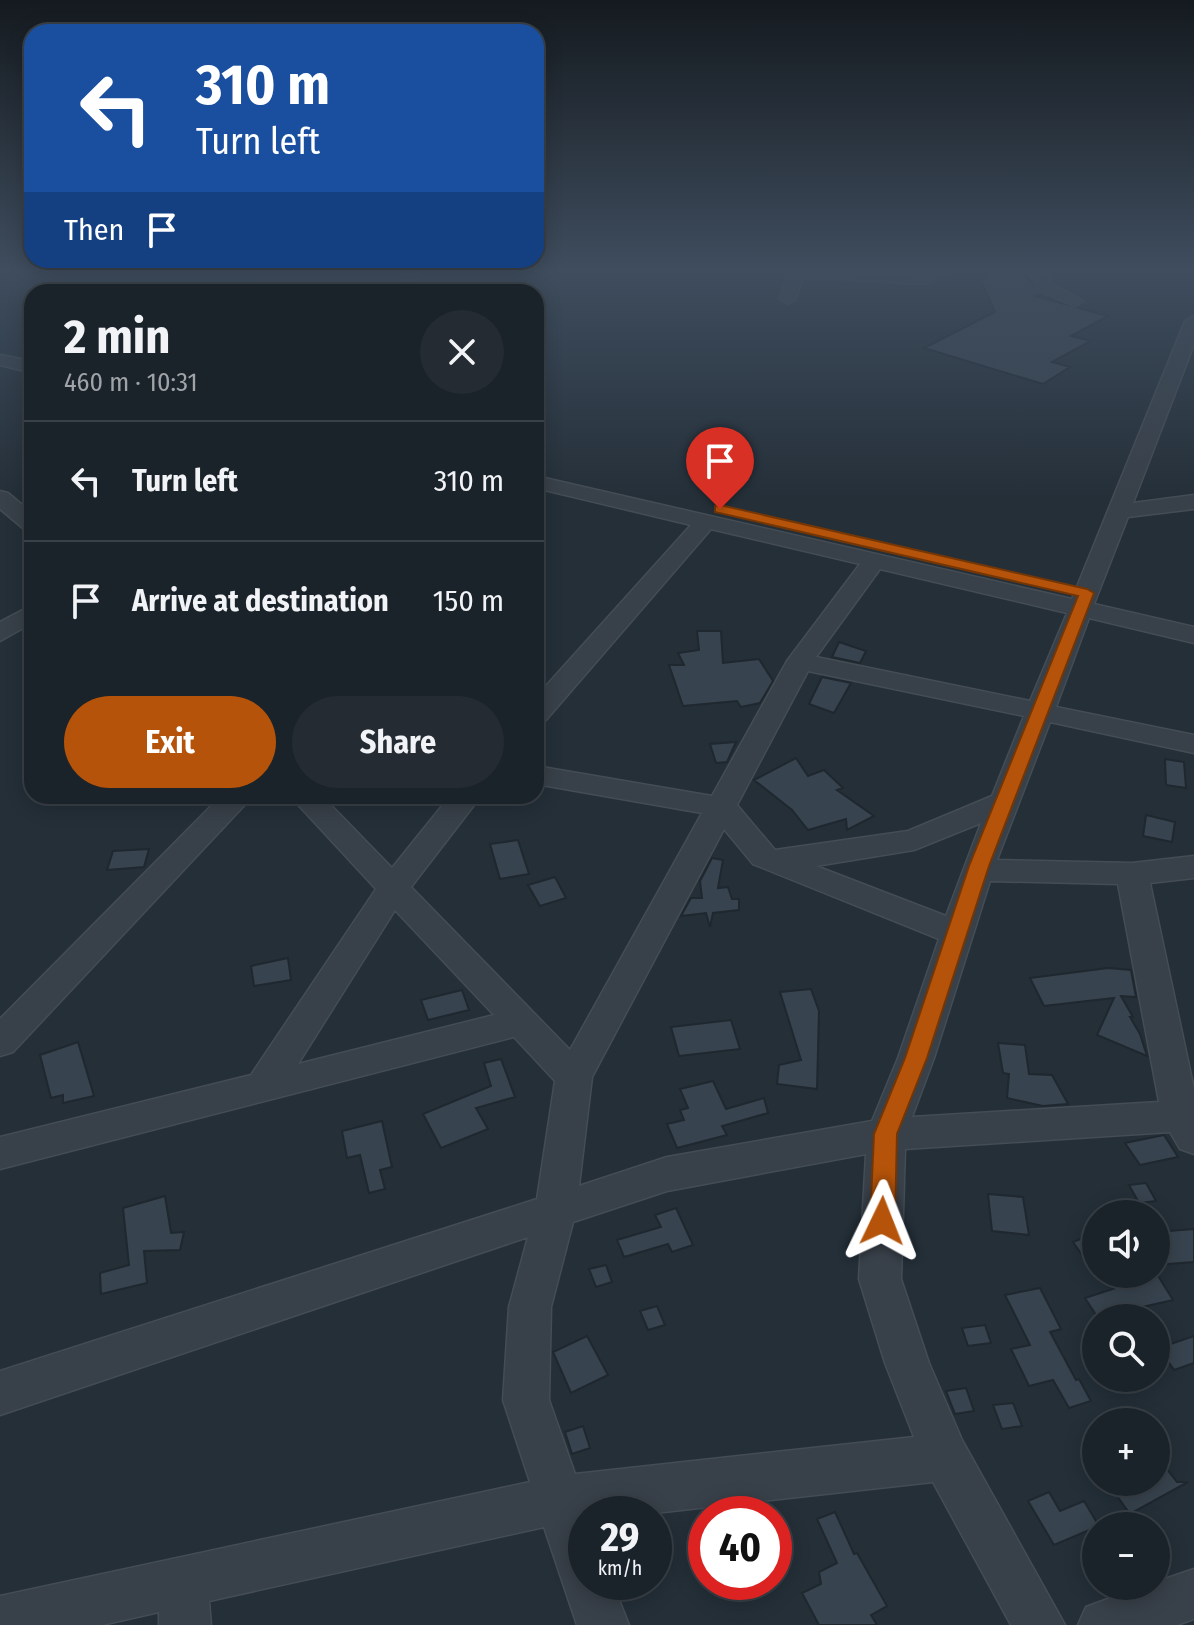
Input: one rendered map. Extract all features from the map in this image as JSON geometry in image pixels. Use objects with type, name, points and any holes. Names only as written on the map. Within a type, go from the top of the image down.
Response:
[{"type":"street","points":[[1039,1625],[945,1457],[907,1363],[880,1279],[886,1134],[916,1058],[978,870],[1184,347]]},
{"type":"street","points":[[0,349],[24,354]]},
{"type":"street","points":[[0,360],[24,365]]},
{"type":"street","points":[[1167,389],[1194,387]]},
{"type":"street","points":[[544,468],[1084,600],[1194,635]]},
{"type":"street","points":[[544,484],[875,560],[1084,600],[1194,617]]},
{"type":"street","points":[[0,498],[24,518]]},
{"type":"street","points":[[1120,511],[1194,502]]},
{"type":"street","points":[[544,705],[706,521]]},
{"type":"street","points":[[568,1528],[526,1400],[530,1307],[556,1210],[574,1077],[800,661],[875,560]]},
{"type":"street","points":[[800,661],[1194,744]]},
{"type":"street","points":[[544,776],[722,807],[764,857],[957,933]]},
{"type":"street","points":[[776,862],[914,840],[1004,802]]},
{"type":"street","points":[[0,1042],[230,804]]},
{"type":"street","points":[[313,804],[574,1077]]},
{"type":"street","points":[[263,1087],[393,888],[460,804]]},
{"type":"street","points":[[978,870],[1132,874],[1194,867]]},
{"type":"street","points":[[0,1393],[667,1174],[886,1134],[1190,1123],[1132,874]]},
{"type":"street","points":[[0,1153],[522,1022]]},
{"type":"street","points":[[0,1622],[184,1604],[558,1500],[945,1457]]},
{"type":"street","points":[[1104,1625],[1194,1594]]},
{"type":"street","points":[[594,1600],[603,1625]]},
{"type":"building","points":[[1080,347],[1052,362],[1070,367],[1043,384],[924,348]]},
{"type":"building","points":[[697,631],[721,631],[723,663],[759,659],[773,681],[760,703],[741,707],[737,701],[683,706],[669,665],[684,665],[678,653],[699,650]]},
{"type":"building","points":[[839,642],[866,651],[860,663],[832,657]]},
{"type":"building","points":[[822,677],[851,683],[834,713],[809,704]]},
{"type":"building","points":[[736,742],[727,762],[716,763],[710,744]]},
{"type":"building","points":[[796,758],[808,776],[824,770],[843,788],[837,790],[874,816],[847,830],[846,819],[808,830],[792,810],[754,780]]},
{"type":"building","points":[[1165,759],[1184,762],[1186,788],[1166,785]]},
{"type":"building","points":[[1146,815],[1175,822],[1172,842],[1143,836]]},
{"type":"building","points":[[518,840],[529,874],[500,879],[490,844]]},
{"type":"building","points":[[149,849],[144,867],[107,870],[113,851]]},
{"type":"building","points":[[712,858],[723,860],[718,888],[728,887],[732,899],[739,899],[739,910],[713,913],[710,927],[706,913],[681,916],[691,898],[702,898],[700,881]]},
{"type":"building","points":[[555,877],[566,898],[540,906],[528,885]]},
{"type":"building","points":[[288,958],[291,980],[254,986],[251,966]]},
{"type":"building","points":[[1108,968],[1131,970],[1136,997],[1121,996],[1133,1017],[1130,1017],[1147,1056],[1097,1035],[1114,998],[1044,1006],[1030,978]]},
{"type":"building","points":[[811,989],[819,1011],[817,1089],[777,1084],[779,1065],[801,1060],[780,992]]},
{"type":"building","points":[[462,990],[469,1010],[428,1020],[421,1000]]},
{"type":"building","points":[[731,1020],[740,1049],[679,1056],[671,1027]]},
{"type":"building","points":[[78,1042],[94,1096],[63,1103],[63,1095],[51,1098],[40,1055]]},
{"type":"building","points":[[998,1043],[1025,1045],[1029,1074],[1052,1075],[1068,1104],[1043,1106],[1007,1098],[1009,1074],[1003,1073]]},
{"type":"building","points":[[501,1059],[515,1097],[476,1108],[488,1129],[441,1148],[423,1114],[491,1086],[484,1063]]},
{"type":"building","points":[[713,1081],[726,1109],[764,1098],[768,1113],[722,1126],[727,1135],[677,1148],[667,1124],[684,1120],[680,1110],[688,1108],[680,1089]]},
{"type":"building","points":[[382,1121],[392,1167],[380,1170],[385,1189],[369,1193],[360,1155],[347,1158],[342,1131]]},
{"type":"building","points":[[1164,1135],[1178,1157],[1140,1165],[1125,1143]]},
{"type":"building","points":[[1146,1183],[1155,1200],[1137,1200],[1129,1185]]},
{"type":"building","points":[[988,1194],[1023,1197],[1029,1235],[992,1231]]},
{"type":"building","points":[[165,1196],[171,1233],[184,1232],[180,1250],[144,1251],[147,1283],[101,1294],[100,1273],[129,1265],[123,1208]]},
{"type":"building","points":[[676,1208],[693,1245],[672,1252],[668,1244],[624,1257],[617,1240],[661,1227],[655,1215]]},
{"type":"building","points":[[1194,1229],[1194,1262],[1170,1264],[1170,1231]]},
{"type":"building","points":[[1082,1238],[1082,1255],[1073,1242]]},
{"type":"building","points":[[606,1265],[612,1282],[596,1287],[589,1269]]},
{"type":"building","points":[[1040,1288],[1061,1329],[1050,1332],[1076,1380],[1079,1379],[1082,1384],[1082,1392],[1086,1392],[1091,1401],[1069,1408],[1053,1380],[1029,1386],[1011,1349],[1030,1345],[1005,1295]]},
{"type":"building","points":[[1116,1288],[1166,1288],[1173,1300],[1156,1304],[1089,1304],[1085,1298]]},
{"type":"building","points":[[657,1306],[665,1325],[648,1330],[640,1311]]},
{"type":"building","points":[[985,1325],[991,1343],[968,1346],[962,1328]]},
{"type":"building","points":[[587,1336],[608,1375],[571,1393],[553,1352]]},
{"type":"building","points":[[1194,1336],[1194,1363],[1174,1370],[1170,1364],[1170,1344]]},
{"type":"building","points":[[966,1388],[974,1411],[955,1414],[946,1391]]},
{"type":"building","points":[[1013,1403],[1022,1426],[1002,1429],[993,1405]]},
{"type":"building","points":[[583,1426],[590,1448],[572,1454],[565,1432]]},
{"type":"building","points":[[1170,1473],[1177,1482],[1188,1482],[1170,1492]]},
{"type":"building","points":[[1049,1492],[1060,1511],[1084,1501],[1091,1512],[1082,1512],[1082,1533],[1054,1545],[1028,1501]]},
{"type":"building","points":[[1117,1496],[1163,1496],[1134,1512],[1129,1512]]},
{"type":"building","points":[[835,1512],[854,1554],[857,1553],[887,1606],[871,1615],[877,1625],[819,1625],[802,1593],[821,1584],[819,1572],[837,1563],[817,1519]]},
{"type":"route","points":[[720,509],[1087,593],[979,866],[916,1058],[886,1134],[882,1221]]}]
